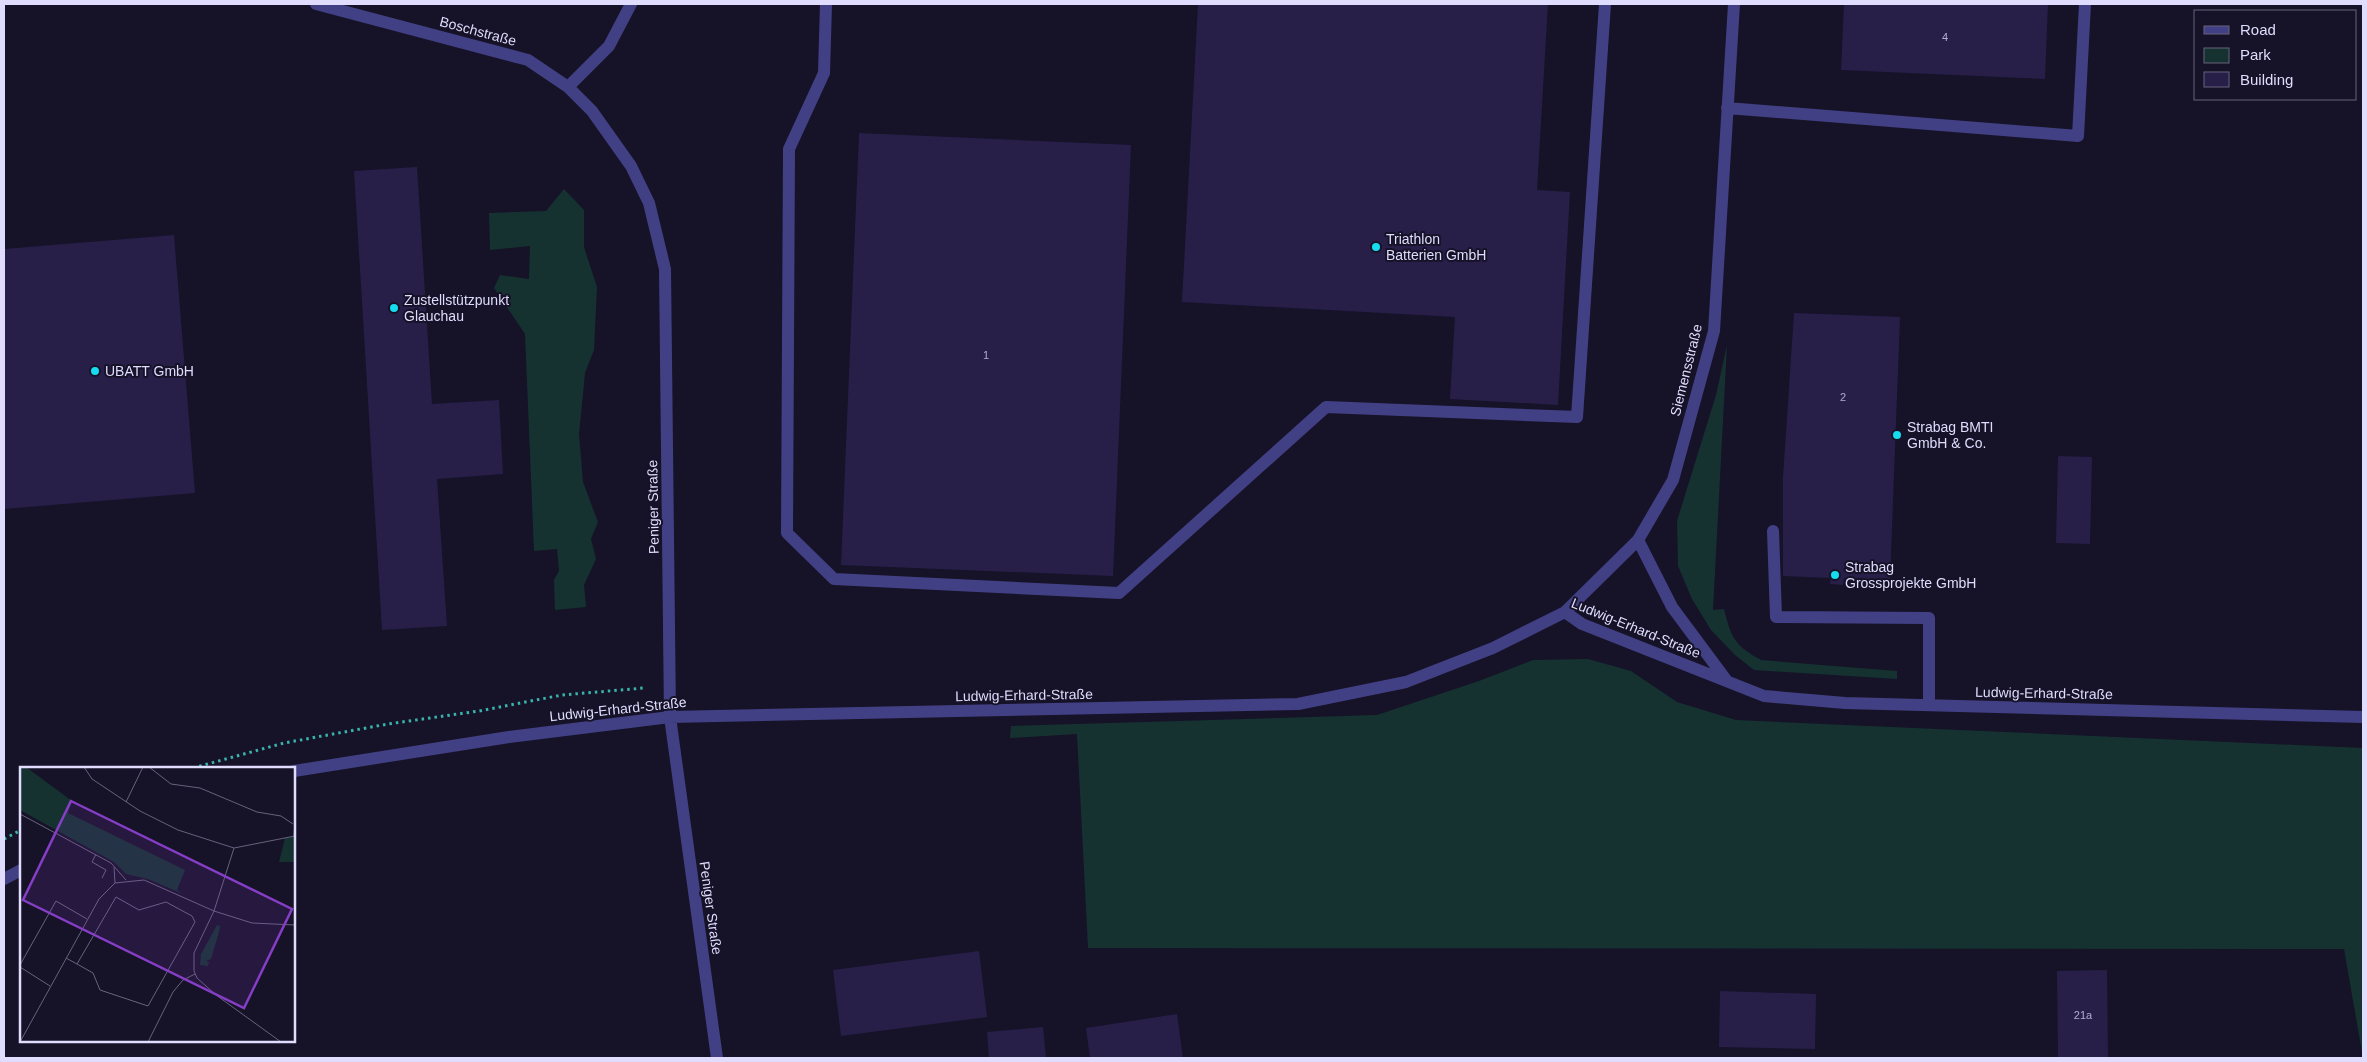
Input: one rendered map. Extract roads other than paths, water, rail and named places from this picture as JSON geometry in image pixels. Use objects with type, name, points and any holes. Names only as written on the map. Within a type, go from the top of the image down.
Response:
[{"type":"street","name":"Boschstraße","points":[[316,4],[528,60],[568,87]]},
{"type":"street","points":[[568,87],[609,46],[631,4]]},
{"type":"street","points":[[826,4],[824,73],[789,149],[786,532],[834,579],[1119,593],[1326,407],[1577,417],[1605,4]]},
{"type":"street","name":"Siemensstraße","points":[[1565,612],[1638,540],[1673,480],[1714,331],[1734,4]]},
{"type":"street","points":[[1727,108],[2078,136],[2085,4]]},
{"type":"street","name":"Peniger Straße","points":[[568,87],[592,112],[631,166],[649,203],[665,269],[670,717],[717,1058]]},
{"type":"street","points":[[1773,531],[1776,617],[1928,618],[1929,705]]},
{"type":"street","name":"Ludwig-Erhard-Straße","points":[[1638,540],[1672,607],[1726,681]]},
{"type":"street","name":"Ludwig-Erhard-Straße","points":[[295,771],[509,737],[670,717],[1298,704],[1406,682],[1493,648],[1565,612],[1582,624],[1764,696],[1845,703],[2363,717]]},
{"type":"street","points":[[4,879],[20,871]]},
{"type":"place","name":"Triathlon Batterien GmbH","points":[[1376,247]]},
{"type":"place","name":"Zustellstützpunkt Glauchau","points":[[394,308]]},
{"type":"place","name":"UBATT GmbH","points":[[95,371]]},
{"type":"place","name":"Strabag BMTI GmbH & Co.","points":[[1897,435]]},
{"type":"place","name":"Strabag Grossprojekte GmbH","points":[[1835,575]]}]
